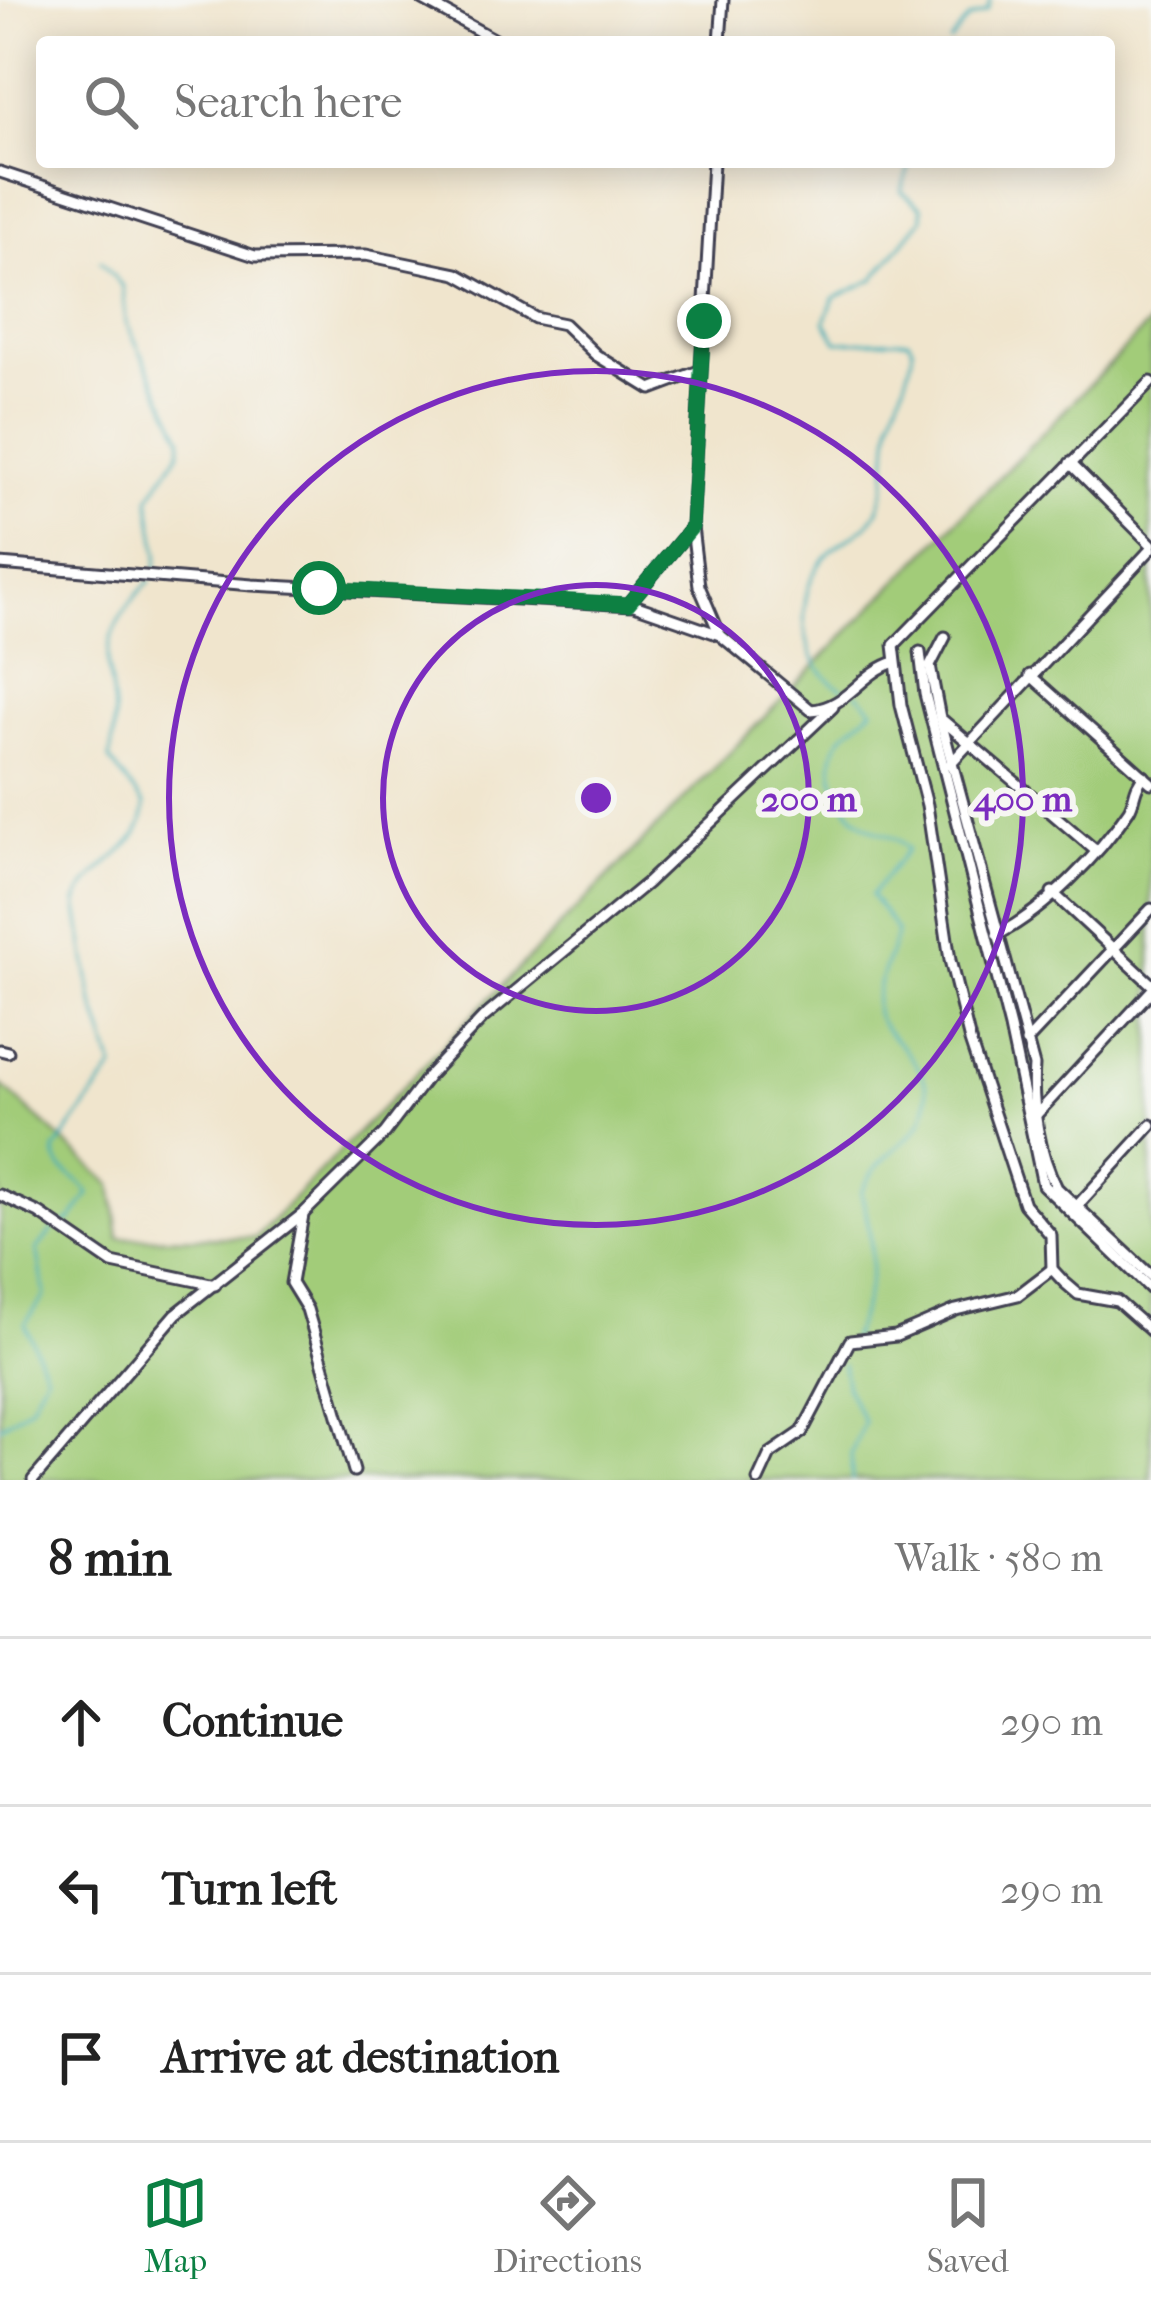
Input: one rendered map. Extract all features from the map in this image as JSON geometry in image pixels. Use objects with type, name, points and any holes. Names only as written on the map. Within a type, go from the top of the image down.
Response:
[{"type":"street","points":[[423,0],[488,36]]},
{"type":"street","points":[[721,36],[724,0]]},
{"type":"street","points":[[713,168],[711,280],[699,371],[692,527],[699,586],[720,635]]},
{"type":"street","points":[[0,172],[255,256],[366,254],[458,274],[528,315],[564,324],[596,355],[651,389],[699,371]]},
{"type":"street","points":[[1151,382],[898,637],[895,662],[927,805],[946,943],[970,1041],[1024,1204],[1051,1235],[1052,1269],[1078,1294],[1117,1301],[1151,1331]]},
{"type":"street","points":[[947,768],[1151,547],[1070,463]]},
{"type":"street","points":[[628,604],[692,527]]},
{"type":"street","points":[[0,564],[252,585],[628,604],[720,635],[803,707],[833,706]]},
{"type":"street","points":[[944,637],[930,666],[947,768],[1005,990],[1049,1196],[1151,1289]]},
{"type":"street","points":[[920,652],[925,694],[997,935],[1005,990],[1034,1066],[1032,1118]]},
{"type":"street","points":[[33,1480],[176,1314],[304,1213],[335,1176],[385,1133],[483,1018],[647,883],[833,706],[877,669],[895,662]]},
{"type":"street","points":[[997,935],[1034,914],[1095,850],[1131,807],[1135,786],[1148,778],[1030,675]]},
{"type":"street","points":[[940,718],[1095,850]]},
{"type":"street","points":[[1032,1118],[1151,987],[1052,892]]},
{"type":"street","points":[[1026,1042],[1151,909]]},
{"type":"street","points":[[1076,1207],[1151,1125]]},
{"type":"street","points":[[1037,1139],[1054,1183],[1076,1207],[1146,1273],[1151,1259]]},
{"type":"street","points":[[0,1195],[38,1213],[112,1263],[215,1285]]},
{"type":"street","points":[[304,1213],[291,1283],[307,1310],[354,1471]]},
{"type":"street","points":[[758,1480],[770,1454],[802,1432],[850,1341],[896,1336],[956,1310],[1018,1295],[1052,1269]]},
{"type":"green space","points":[[1151,322],[1151,1480],[0,1480],[0,1084],[112,1185],[119,1238],[256,1237]]},
{"type":"waterway","points":[[955,36],[968,19],[987,11],[991,0]]},
{"type":"waterway","points":[[843,689],[816,662],[808,644],[805,604],[818,567],[869,523],[878,509],[892,419],[913,348],[909,340],[837,342],[825,321],[834,298],[873,280],[922,219],[922,207],[901,191],[909,168]]},
{"type":"waterway","points":[[100,261],[123,287],[126,322],[182,437],[180,451],[149,498],[158,554],[155,574]]},
{"type":"waterway","points":[[61,1225],[72,1219],[89,1194],[59,1164],[55,1150],[114,1068],[92,998],[77,902],[93,877],[136,835],[145,805],[109,759],[114,730],[109,650],[127,608],[150,581]]},
{"type":"waterway","points":[[851,1339],[871,1267],[870,1232],[861,1193],[876,1168],[920,1124],[927,1096],[917,1066],[876,1012],[880,982],[897,931],[871,895],[908,849],[858,819],[842,800],[834,777],[838,742],[873,709],[857,693]]},
{"type":"waterway","points":[[0,1427],[30,1406],[46,1374],[25,1324],[45,1295],[37,1249],[53,1230]]},
{"type":"waterway","points":[[843,1365],[847,1389],[864,1422],[851,1454],[852,1480]]},
{"type":"route","points":[[319,588],[628,604],[692,527],[704,321]]}]
